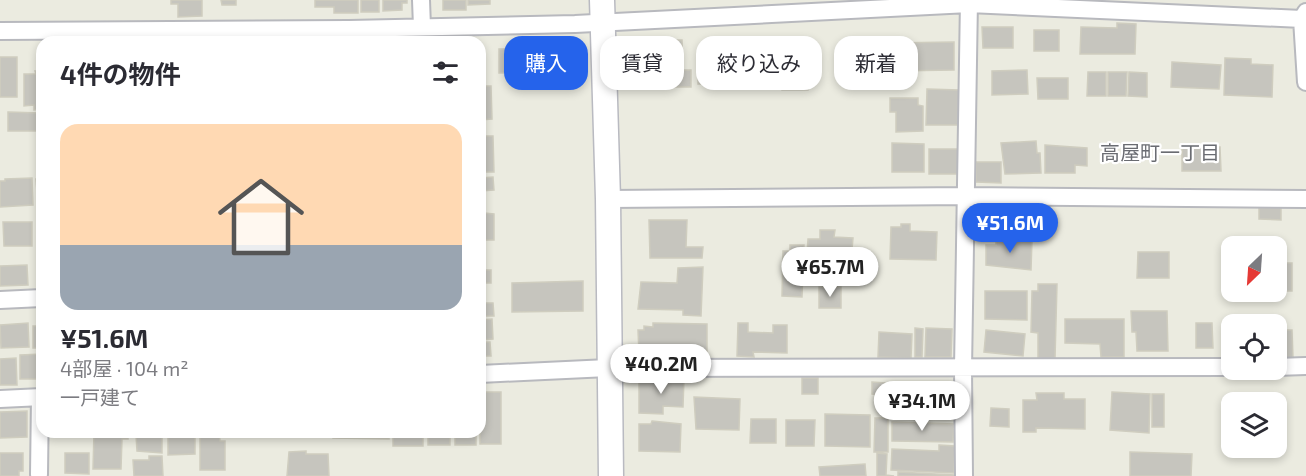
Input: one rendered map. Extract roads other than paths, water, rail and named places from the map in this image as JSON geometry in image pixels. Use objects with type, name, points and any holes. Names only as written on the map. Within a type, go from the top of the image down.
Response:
[{"type":"street","points":[[421,0],[422,27]]},
{"type":"street","points":[[964,476],[963,369],[969,2]]},
{"type":"street","points":[[188,36],[349,35],[602,11],[969,2],[1304,16],[1306,82]]},
{"type":"street","points":[[602,11],[608,199],[608,368],[611,476]]},
{"type":"street","points":[[0,31],[73,36]]},
{"type":"street","points":[[608,199],[966,196],[1306,199]]},
{"type":"street","points":[[0,300],[36,298]]},
{"type":"street","points":[[1287,367],[1306,366]]},
{"type":"street","points":[[486,374],[608,368],[1221,367]]},
{"type":"street","points":[[0,399],[36,397]]},
{"type":"street","points":[[39,474],[40,438]]},
{"type":"district","name":"高屋町一丁目","points":[[1160,152]]}]
